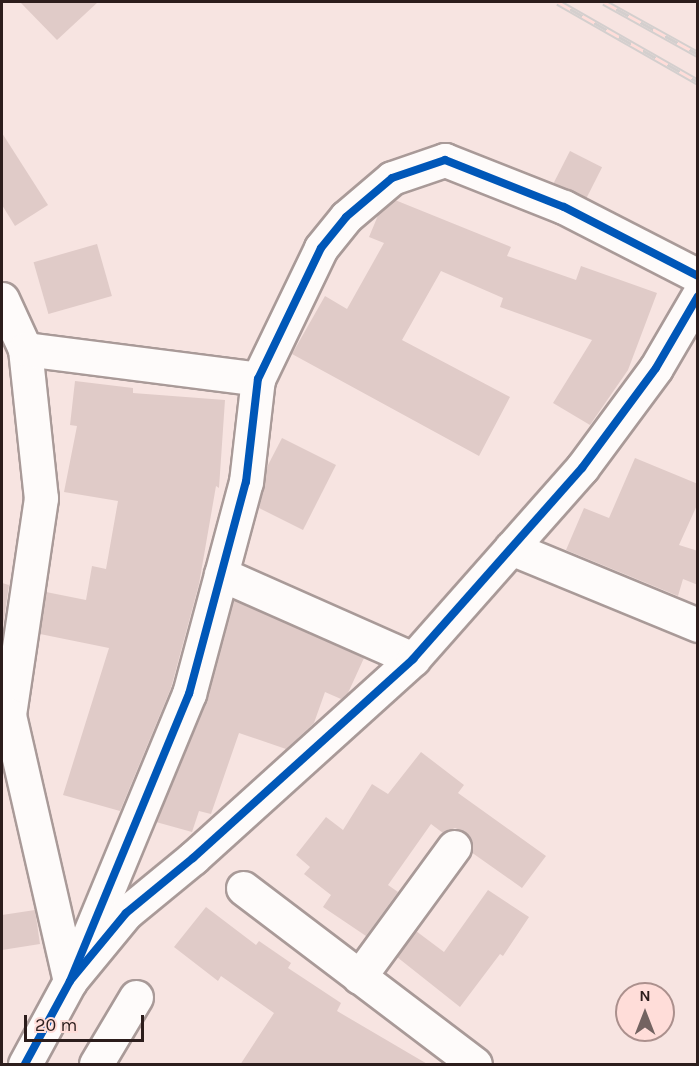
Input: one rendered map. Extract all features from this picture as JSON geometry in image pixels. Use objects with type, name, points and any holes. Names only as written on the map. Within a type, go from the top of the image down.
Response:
[{"type":"street","points":[[25,1065],[70,981],[189,694],[246,482],[258,379],[321,248],[346,217],[392,178],[445,160],[564,207],[698,276]]},
{"type":"street","points":[[70,981],[126,913],[193,858],[413,659],[582,468],[656,368],[698,296]]},
{"type":"street","points":[[2,299],[24,349],[41,498],[5,716],[70,981]]},
{"type":"street","points":[[24,349],[258,379]]},
{"type":"street","points":[[511,548],[698,625]]},
{"type":"street","points":[[221,574],[413,659]]},
{"type":"street","points":[[359,977],[454,847]]},
{"type":"street","points":[[243,888],[475,1065]]},
{"type":"street","points":[[96,1065],[136,997]]},
{"type":"building","points":[[20,2],[98,2],[57,40]]},
{"type":"building","points":[[2,133],[48,205],[15,226],[2,205]]},
{"type":"building","points":[[570,151],[602,167],[586,199],[554,183]]},
{"type":"building","points":[[395,200],[511,247],[507,256],[576,280],[581,266],[657,293],[628,370],[590,425],[553,403],[592,340],[500,307],[503,298],[441,271],[402,340],[510,397],[479,456],[292,354],[325,296],[347,309],[384,243],[369,237],[379,213]]},
{"type":"building","points":[[97,244],[112,296],[48,314],[34,262]]},
{"type":"building","points":[[75,381],[133,388],[133,393],[225,400],[219,488],[216,486],[199,584],[171,688],[120,811],[63,795],[109,648],[40,634],[46,592],[86,600],[92,566],[106,569],[118,501],[64,492],[77,426],[70,425]]},
{"type":"building","points":[[282,438],[336,465],[303,530],[259,508],[267,467]]},
{"type":"building","points":[[635,458],[698,484],[698,503],[679,545],[698,551],[698,585],[683,579],[678,596],[566,550],[584,508],[609,518]]},
{"type":"building","points":[[2,583],[9,585],[3,626],[2,626]]},
{"type":"building","points":[[234,600],[364,658],[348,693],[341,699],[325,692],[314,723],[286,749],[239,733],[211,814],[199,811],[192,832],[156,822],[206,701]]},
{"type":"building","points":[[421,752],[464,785],[458,793],[546,856],[522,888],[471,852],[471,840],[465,832],[455,828],[443,833],[431,824],[388,885],[398,892],[366,936],[323,907],[331,895],[304,874],[310,867],[296,855],[326,817],[343,830],[372,784],[388,794]]},
{"type":"building","points":[[488,890],[529,917],[503,956],[500,954],[460,1007],[397,957],[416,931],[444,952]]},
{"type":"building","points":[[206,907],[256,945],[259,941],[291,963],[288,968],[341,1003],[337,1011],[429,1065],[240,1065],[274,1013],[221,976],[218,981],[174,947]]},
{"type":"building","points":[[35,910],[40,944],[2,950],[2,915]]},
{"type":"railway","points":[[558,2],[698,82]]},
{"type":"railway","points":[[604,2],[698,54]]},
{"type":"cycle path","points":[[70,981],[189,694],[246,482],[258,379],[321,248],[346,217],[392,178],[445,160],[564,207],[698,276]]},
{"type":"cycle path","points":[[25,1064],[70,981],[126,913],[193,858],[413,659],[582,468],[656,368],[698,296]]}]
